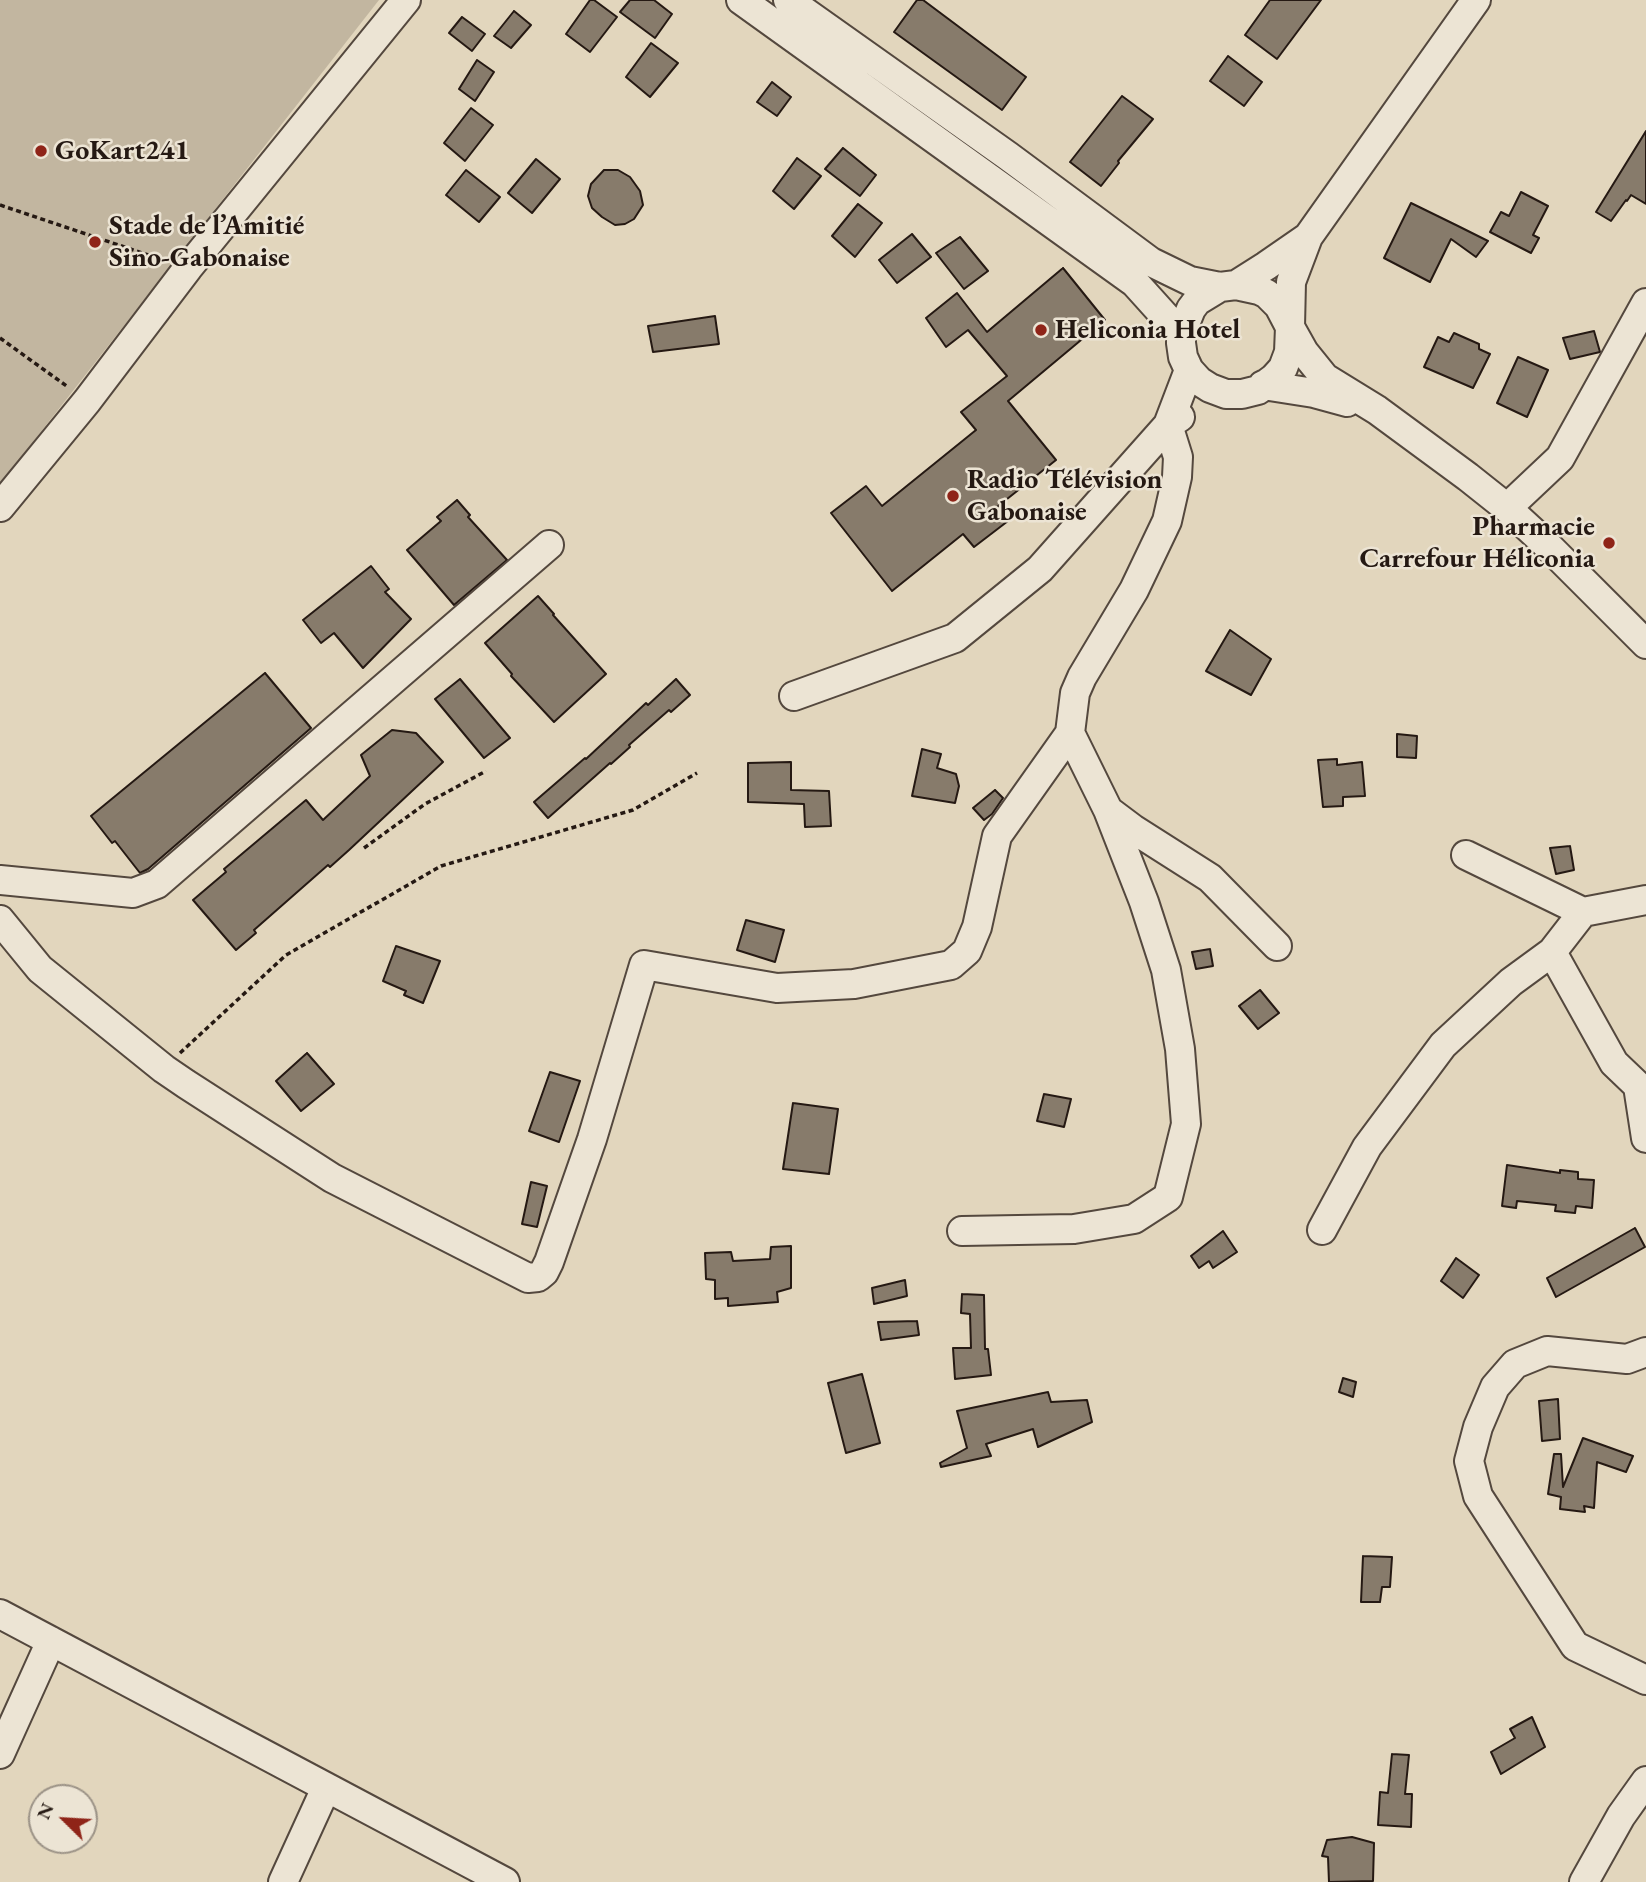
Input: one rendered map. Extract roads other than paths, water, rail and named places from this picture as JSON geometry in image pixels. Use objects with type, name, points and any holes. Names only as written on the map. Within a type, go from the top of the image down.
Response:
[{"type":"street","points":[[0,507],[87,401],[188,268],[406,0]]},
{"type":"street","points":[[741,0],[1135,283],[1181,334]]},
{"type":"street","points":[[788,0],[1009,156],[1151,262],[1190,281],[1259,290],[1267,294],[1279,306],[1304,352],[1325,378],[1377,410],[1507,508],[1644,639]]},
{"type":"street","points":[[1308,237],[1266,267],[1197,301],[1181,334],[1183,357],[1189,370],[1199,381],[1216,391],[1242,394],[1258,390],[1283,368],[1289,352],[1291,282],[1308,237],[1476,0]]},
{"type":"street","points":[[1507,508],[1560,458],[1646,303]]},
{"type":"street","points":[[0,920],[40,968],[163,1069],[332,1178],[528,1278],[538,1277],[549,1262],[592,1139],[644,965],[777,988],[853,984],[951,965],[967,951],[977,927],[997,836],[1070,733],[1075,693],[1082,677],[1134,590],[1167,521],[1177,477],[1178,457],[1168,425],[1189,370]]},
{"type":"street","points":[[1264,386],[1314,393],[1377,410]]},
{"type":"street","points":[[794,696],[955,638],[1040,569],[1168,425],[1216,391]]},
{"type":"street","points":[[0,880],[133,893],[157,884],[548,545]]},
{"type":"street","points":[[962,1231],[1074,1229],[1134,1219],[1168,1197],[1186,1125],[1180,1049],[1166,970],[1144,902],[1108,810],[1070,733]]},
{"type":"street","points":[[1108,810],[1133,829],[1210,877],[1277,946]]},
{"type":"street","points":[[1466,855],[1583,912],[1646,900]]},
{"type":"street","points":[[1322,1230],[1367,1147],[1443,1045],[1511,982],[1552,952],[1583,912]]},
{"type":"street","points":[[1552,952],[1614,1063],[1642,1087],[1643,1127],[1646,1138]]},
{"type":"street","points":[[1646,1352],[1627,1359],[1547,1351],[1515,1364],[1495,1387],[1478,1427],[1469,1461],[1478,1496],[1575,1646],[1646,1680]]},
{"type":"street","points":[[0,1614],[505,1882]]},
{"type":"street","points":[[0,1754],[51,1641]]},
{"type":"street","points":[[1584,1882],[1621,1816],[1646,1781]]},
{"type":"street","points":[[283,1882],[326,1788]]},
{"type":"place","name":"GoKart241","points":[[41,151]]},
{"type":"place","name":"Stade de l’Amitié Sino-Gabonaise","points":[[95,242]]},
{"type":"place","name":"Heliconia Hotel","points":[[1041,330]]},
{"type":"place","name":"Radio Télévision Gabonaise","points":[[953,496]]},
{"type":"place","name":"Pharmacie Carrefour Héliconia","points":[[1609,543]]}]
